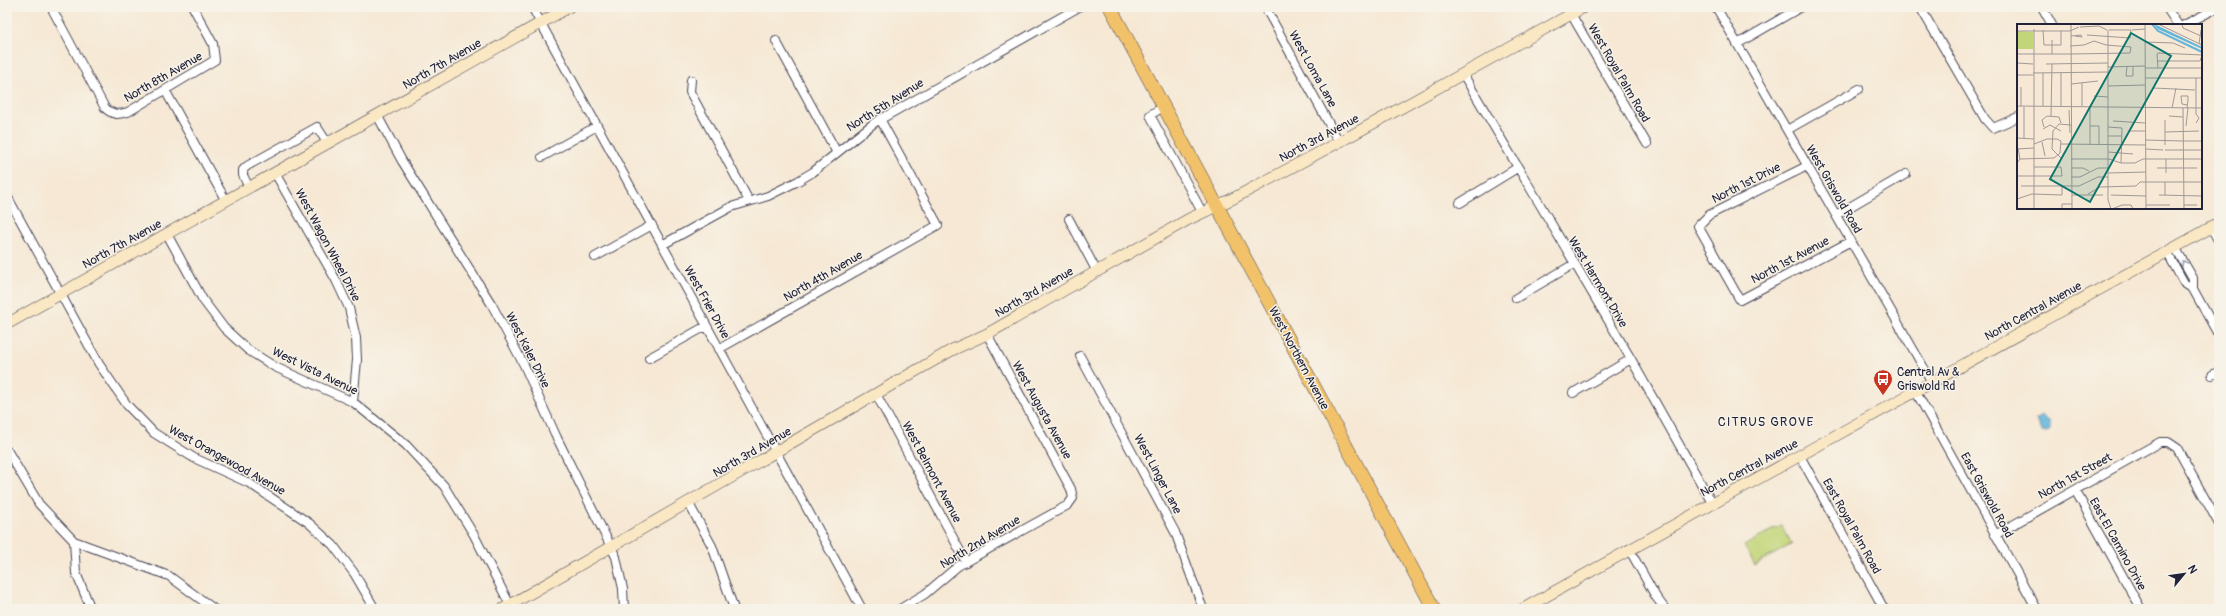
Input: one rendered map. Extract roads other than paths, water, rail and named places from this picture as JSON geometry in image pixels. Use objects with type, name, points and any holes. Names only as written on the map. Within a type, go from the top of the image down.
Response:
[{"type":"main road","name":"North 7th Avenue","points":[[7,324],[569,7]]},
{"type":"main road","name":"West Northern Avenue","points":[[1110,7],[1434,609]]},
{"type":"main road","name":"North 3rd Avenue","points":[[507,607],[611,545],[689,504],[952,350],[987,334],[1096,270],[1202,212],[1217,206],[1339,142],[1584,7]]},
{"type":"main road","name":"North Central Avenue","points":[[1523,609],[2216,225]]},
{"type":"street","name":"North 8th Avenue","points":[[51,7],[105,108],[111,114],[118,115],[212,64],[216,57],[213,44],[193,7]]},
{"type":"street","name":"West Frier Drive","points":[[532,7],[862,609]]},
{"type":"street","name":"North 5th Avenue","points":[[662,245],[721,212],[749,201],[768,196],[798,182],[813,172],[836,151],[880,119],[1079,7]]},
{"type":"street","name":"West Loma Lane","points":[[1265,7],[1339,142]]},
{"type":"street","name":"West Griswold Road","points":[[1716,7],[1932,382]]},
{"type":"street","points":[[1737,44],[1802,7]]},
{"type":"street","points":[[1920,7],[1985,119],[1993,128],[2017,117]]},
{"type":"street","points":[[2042,7],[2051,24]]},
{"type":"street","points":[[2166,7],[2177,24]]},
{"type":"street","points":[[2186,24],[2219,7]]},
{"type":"street","name":"West Royal Palm Road","points":[[1571,14],[1647,144]]},
{"type":"street","points":[[776,41],[836,151]]},
{"type":"street","name":"West Harmont Drive","points":[[1463,74],[1517,168],[1631,359],[1712,503]]},
{"type":"street","points":[[691,80],[690,92],[749,201]]},
{"type":"street","points":[[1787,130],[1859,89]]},
{"type":"street","points":[[165,90],[226,201]]},
{"type":"street","points":[[1163,107],[1150,115],[1202,212]]},
{"type":"street","name":"West Kaler Drive","points":[[377,116],[402,161],[503,325],[524,365],[557,438],[611,545],[620,570],[624,609]]},
{"type":"street","name":"North 4th Avenue","points":[[719,349],[938,225],[880,119]]},
{"type":"street","points":[[542,157],[597,126]]},
{"type":"street","points":[[249,188],[243,175],[243,170],[254,162],[317,127],[328,144]]},
{"type":"street","name":"North 1st Drive","points":[[1740,300],[1698,226],[1709,215],[1807,166]]},
{"type":"street","points":[[1460,202],[1517,168]]},
{"type":"street","name":"West Wagon Wheel Drive","points":[[275,173],[336,280],[349,308],[356,338],[357,360],[353,402]]},
{"type":"street","points":[[1836,215],[1906,174]]},
{"type":"street","name":"West Orangewood Avenue","points":[[7,196],[111,384],[127,405],[149,427],[194,458],[249,483],[309,523],[333,545],[354,573],[375,609]]},
{"type":"street","points":[[1069,219],[1096,270]]},
{"type":"street","points":[[2216,225],[2219,242]]},
{"type":"street","points":[[595,257],[652,226]]},
{"type":"street","name":"West Vista Avenue","points":[[167,234],[203,300],[224,328],[248,350],[275,367],[353,402],[406,445],[444,486],[474,535],[507,607]]},
{"type":"street","name":"North 1st Avenue","points":[[1740,300],[1851,241]]},
{"type":"street","points":[[2171,249],[2184,283],[2193,289],[2219,336]]},
{"type":"street","points":[[1516,298],[1574,264]]},
{"type":"street","points":[[649,358],[706,326]]},
{"type":"street","name":"West Augusta Avenue","points":[[987,334],[1071,489],[1074,498]]},
{"type":"street","name":"West Linger Lane","points":[[1080,356],[1173,526],[1202,609]]},
{"type":"street","points":[[1573,393],[1631,359]]},
{"type":"street","name":"East Griswold Road","points":[[1916,392],[1994,535],[2038,609]]},
{"type":"street","name":"West Belmont Avenue","points":[[876,394],[966,562]]},
{"type":"street","name":"North 1st Street","points":[[1994,535],[2160,442],[2168,442],[2177,448],[2219,524]]},
{"type":"street","points":[[7,450],[39,504],[74,541],[169,576],[214,609]]},
{"type":"street","name":"East Royal Palm Road","points":[[1800,456],[1884,609]]},
{"type":"street","name":"East El Camino Drive","points":[[2074,490],[2141,609]]},
{"type":"street","name":"North 2nd Avenue","points":[[900,609],[918,599],[966,562],[1068,505],[1074,498]]},
{"type":"street","points":[[689,504],[712,546],[734,609]]},
{"type":"street","points":[[74,541],[76,573],[91,609]]},
{"type":"street","points":[[1629,549],[1656,598],[1666,609]]},
{"type":"water","points":[[2042,416],[2050,423],[2050,430],[2047,433],[2041,432],[2036,420]]},
{"type":"place","name":"Central Av & Griswold Rd","points":[[1883,396]]},
{"type":"district","name":"CITRUS GROVE","points":[[1766,421]]}]
